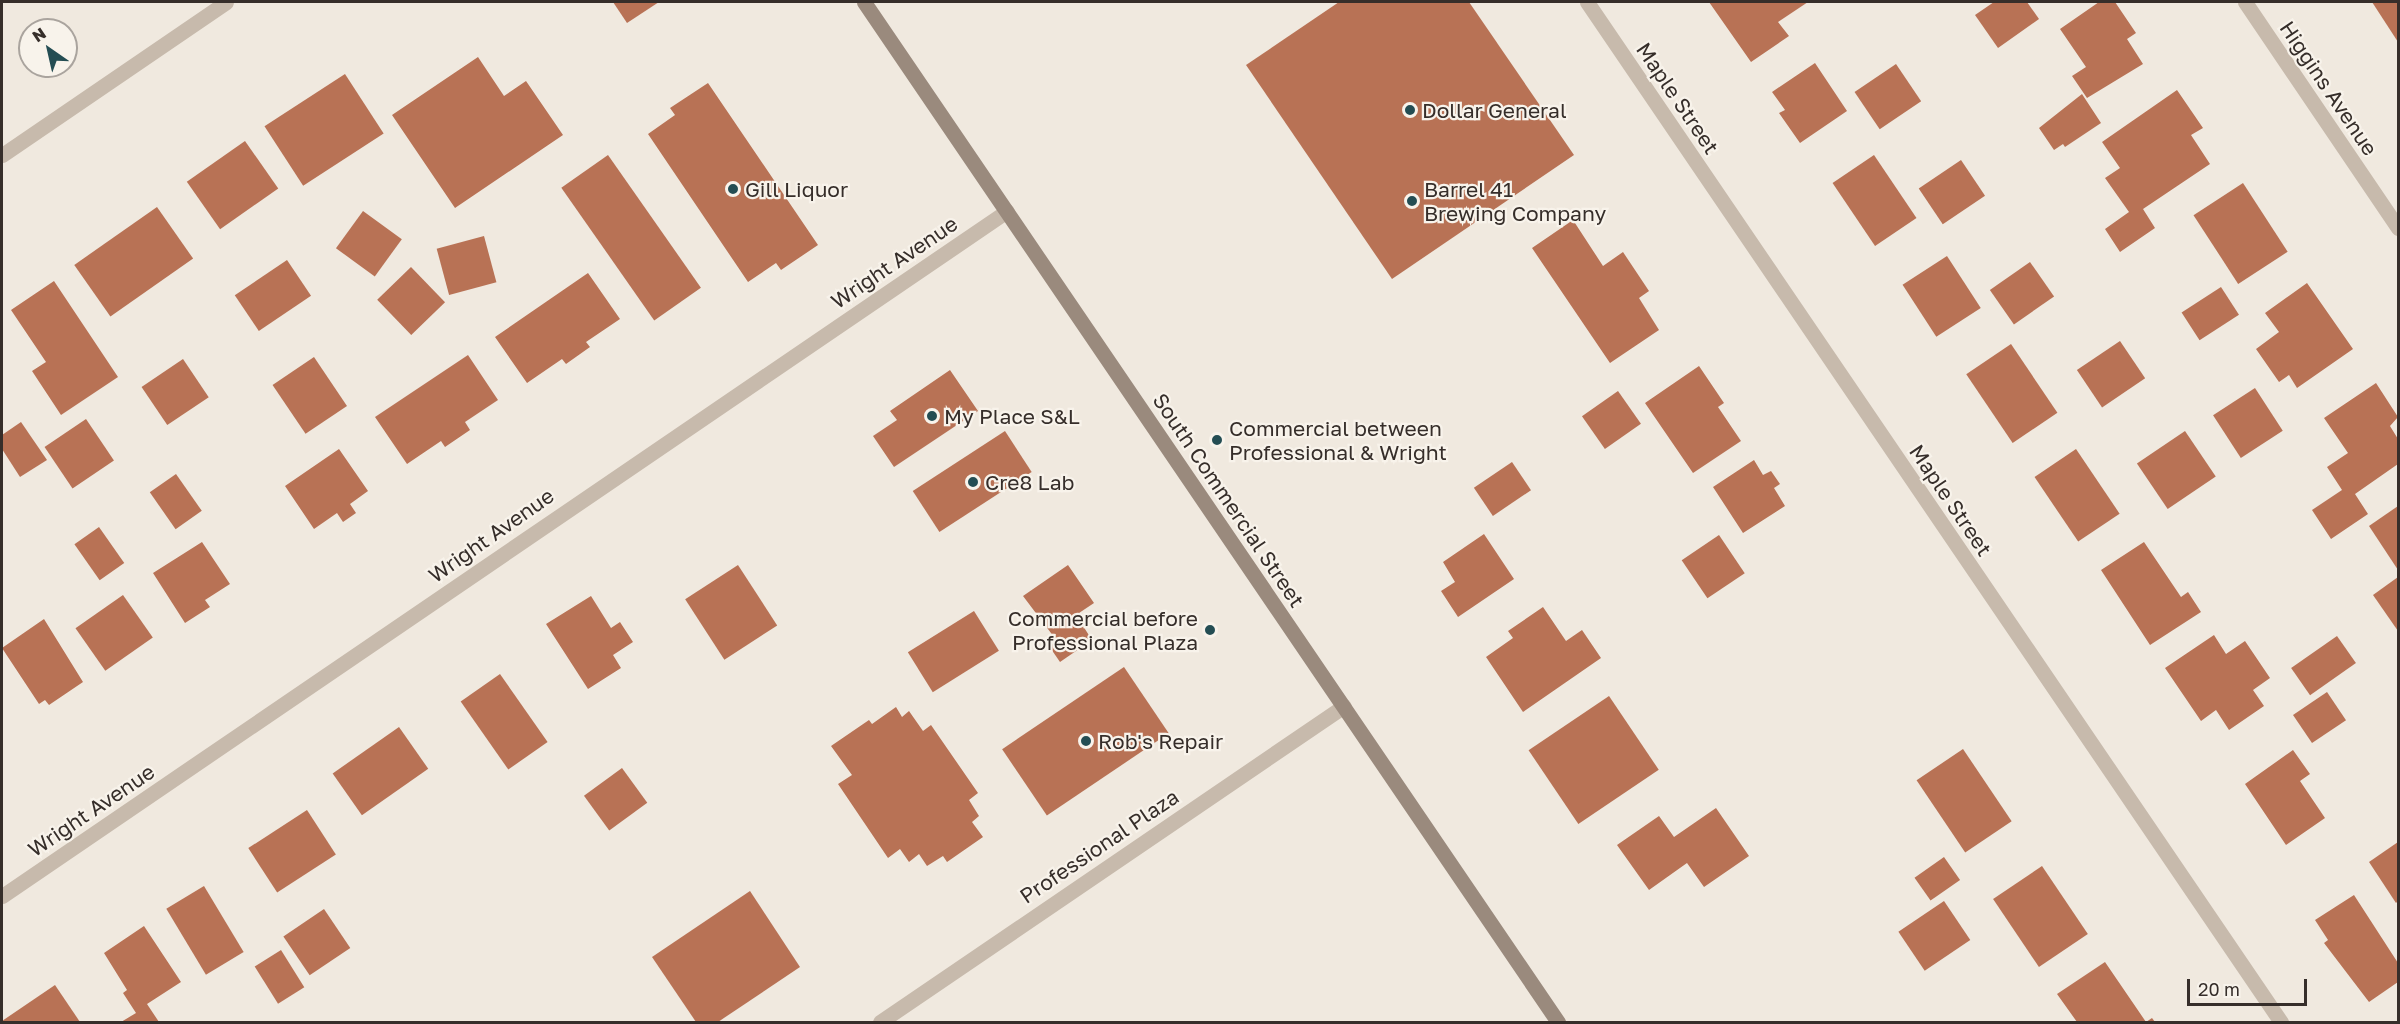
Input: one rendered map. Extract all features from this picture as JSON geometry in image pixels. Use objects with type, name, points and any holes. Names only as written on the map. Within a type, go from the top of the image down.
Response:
[{"type":"main road","name":"South Commercial Street","points":[[864,2],[1558,1023]]},
{"type":"street","points":[[2,155],[226,2]]},
{"type":"street","name":"Maple Street","points":[[1587,2],[2281,1023]]},
{"type":"street","name":"Higgins Avenue","points":[[2245,2],[2398,228]]},
{"type":"street","name":"Wright Avenue","points":[[2,896],[1007,211]]},
{"type":"street","name":"Professional Plaza","points":[[880,1023],[1344,706]]},
{"type":"building","points":[[613,2],[659,2],[627,23]]},
{"type":"building","name":"Dollar General","points":[[1339,2],[1469,2],[1574,155],[1392,279],[1246,65]]},
{"type":"building","points":[[1709,2],[1808,2],[1778,22],[1789,36],[1751,62]]},
{"type":"building","points":[[1994,2],[2027,2],[2039,19],[1998,48],[1975,15]]},
{"type":"building","points":[[2099,2],[2115,2],[2136,33],[2127,39],[2143,64],[2087,98],[2072,76],[2086,67],[2060,29]]},
{"type":"building","points":[[2372,2],[2398,2],[2398,42]]},
{"type":"building","points":[[478,57],[504,96],[526,81],[563,135],[455,208],[392,115]]},
{"type":"building","points":[[1815,63],[1847,111],[1800,143],[1779,113],[1785,110],[1772,92]]},
{"type":"building","points":[[1896,64],[1921,101],[1880,129],[1855,92]]},
{"type":"building","points":[[345,74],[384,134],[303,186],[264,126]]},
{"type":"building","name":"Gill Liquor","points":[[708,83],[818,245],[781,270],[776,263],[748,282],[648,134],[675,115],[670,108]]},
{"type":"building","points":[[2177,90],[2203,128],[2191,135],[2210,164],[2143,209],[2155,228],[2120,252],[2105,229],[2129,212],[2105,178],[2120,168],[2102,142]]},
{"type":"building","points":[[2082,94],[2101,123],[2065,147],[2063,144],[2054,150],[2039,128]]},
{"type":"building","points":[[245,141],[278,189],[220,229],[187,182]]},
{"type":"building","points":[[608,155],[701,288],[654,320],[561,188]]},
{"type":"building","points":[[1874,155],[1916,218],[1875,246],[1833,183]]},
{"type":"building","points":[[1961,160],[1985,196],[1943,224],[1919,189]]},
{"type":"building","points":[[2243,183],[2288,252],[2238,284],[2194,215]]},
{"type":"building","points":[[157,207],[193,259],[110,317],[74,265]]},
{"type":"building","points":[[363,211],[402,239],[375,276],[336,248]]},
{"type":"building","points":[[1573,220],[1603,266],[1623,252],[1649,291],[1639,298],[1659,330],[1610,363],[1532,248]]},
{"type":"building","points":[[484,236],[496,282],[449,295],[437,249]]},
{"type":"building","points":[[1947,256],[1981,308],[1936,337],[1903,285]]},
{"type":"building","points":[[287,260],[311,296],[259,331],[235,295]]},
{"type":"building","points":[[2030,262],[2054,296],[2014,325],[1990,290]]},
{"type":"building","points":[[411,267],[445,302],[411,335],[377,300]]},
{"type":"building","points":[[588,273],[620,319],[586,342],[590,347],[566,364],[562,359],[527,383],[495,337]]},
{"type":"building","points":[[54,281],[118,377],[61,415],[32,371],[46,362],[11,310]]},
{"type":"building","points":[[2307,283],[2353,349],[2297,388],[2289,375],[2279,382],[2256,349],[2279,332],[2265,313]]},
{"type":"building","points":[[2221,287],[2239,315],[2200,340],[2182,313]]},
{"type":"building","points":[[2120,341],[2145,378],[2102,407],[2077,370]]},
{"type":"building","points":[[2011,344],[2057,413],[2013,443],[1966,374]]},
{"type":"building","points":[[468,355],[498,400],[465,422],[470,430],[445,447],[441,441],[407,464],[375,417]]},
{"type":"building","points":[[314,357],[347,406],[306,434],[273,385]]},
{"type":"building","points":[[183,359],[209,397],[167,425],[142,387]]},
{"type":"building","points":[[1699,366],[1724,403],[1718,407],[1741,441],[1693,473],[1645,403]]},
{"type":"building","name":"My Place S&L","points":[[950,370],[978,411],[894,467],[873,436],[897,420],[890,411]]},
{"type":"building","points":[[2376,383],[2398,417],[2390,426],[2398,439],[2398,464],[2355,494],[2368,514],[2331,539],[2312,510],[2342,490],[2327,467],[2348,453],[2324,418]]},
{"type":"building","points":[[2255,388],[2283,431],[2241,458],[2213,415]]},
{"type":"building","points":[[1618,391],[1641,424],[1605,449],[1582,416]]},
{"type":"building","points":[[86,419],[114,460],[73,488],[45,447]]},
{"type":"building","points":[[21,422],[47,460],[20,477],[2,449],[2,435]]},
{"type":"building","name":"Cre8 Lab","points":[[1005,431],[1032,472],[939,532],[913,491]]},
{"type":"building","points":[[2185,431],[2216,477],[2168,509],[2137,463]]},
{"type":"building","points":[[339,449],[368,491],[350,504],[356,513],[343,522],[337,513],[314,529],[285,486]]},
{"type":"building","points":[[2076,449],[2120,514],[2078,542],[2035,477]]},
{"type":"building","points":[[1754,460],[1763,475],[1771,471],[1780,484],[1774,488],[1785,506],[1743,533],[1713,487]]},
{"type":"building","points":[[1512,462],[1531,490],[1493,516],[1474,488]]},
{"type":"building","points":[[176,474],[202,511],[176,529],[150,492]]},
{"type":"building","points":[[2398,506],[2398,570],[2369,526]]},
{"type":"building","points":[[99,527],[124,563],[100,580],[74,544]]},
{"type":"building","points":[[1484,534],[1514,579],[1458,617],[1441,591],[1455,582],[1443,562]]},
{"type":"building","points":[[1719,535],[1745,573],[1707,598],[1682,560]]},
{"type":"building","points":[[202,542],[230,584],[205,600],[210,607],[185,623],[153,573]]},
{"type":"building","points":[[2144,542],[2181,597],[2188,592],[2201,612],[2150,645],[2101,570]]},
{"type":"building","points":[[738,565],[777,625],[724,660],[685,599]]},
{"type":"building","points":[[1068,565],[1094,603],[1076,615],[1092,640],[1060,662],[1049,646],[1057,641],[1023,596]]},
{"type":"building","points":[[2398,577],[2398,631],[2373,595]]},
{"type":"building","points":[[123,595],[153,638],[105,671],[75,628]]},
{"type":"building","points":[[591,596],[611,628],[620,622],[633,642],[613,655],[621,668],[588,689],[546,624]]},
{"type":"building","points":[[1543,607],[1566,641],[1582,630],[1601,658],[1523,712],[1486,657],[1513,638],[1508,631]]},
{"type":"building","points":[[974,611],[999,651],[933,692],[908,652]]},
{"type":"building","points":[[44,619],[83,682],[49,705],[45,700],[39,704],[2,648]]},
{"type":"building","points":[[2214,635],[2226,654],[2245,641],[2270,678],[2253,690],[2264,706],[2229,730],[2216,710],[2201,721],[2165,668]]},
{"type":"building","points":[[2337,636],[2356,663],[2310,695],[2291,668]]},
{"type":"building","name":"Rob's Repair","points":[[1124,667],[1169,733],[1047,816],[1002,749]]},
{"type":"building","points":[[500,674],[548,742],[508,770],[461,702]]},
{"type":"building","points":[[2327,692],[2346,720],[2312,743],[2293,715]]},
{"type":"building","points":[[1609,696],[1659,770],[1578,824],[1529,750]]},
{"type":"building","points":[[896,707],[902,717],[909,711],[923,731],[931,725],[978,793],[969,800],[979,816],[972,822],[983,837],[947,862],[943,856],[927,866],[919,854],[909,862],[900,849],[888,858],[838,784],[852,775],[831,746],[869,720],[872,724]]},
{"type":"building","points":[[399,727],[428,769],[362,815],[333,773]]},
{"type":"building","points":[[1963,749],[2012,821],[1965,852],[1917,780]]},
{"type":"building","points":[[2293,750],[2310,774],[2300,781],[2325,818],[2286,845],[2245,784]]},
{"type":"building","points":[[622,768],[647,803],[609,830],[584,796]]},
{"type":"building","points":[[1716,808],[1749,856],[1704,887],[1687,863],[1649,890],[1617,845],[1659,816],[1674,837]]},
{"type":"building","points":[[307,810],[336,854],[277,893],[248,848]]},
{"type":"building","points":[[2398,842],[2398,901],[2396,903],[2369,862]]},
{"type":"building","points":[[1944,857],[1960,880],[1931,901],[1915,878]]},
{"type":"building","points":[[2042,866],[2088,934],[2039,967],[1993,899]]},
{"type":"building","points":[[204,886],[244,952],[206,975],[166,909]]},
{"type":"building","points":[[750,891],[800,967],[718,1022],[696,1022],[652,957]]},
{"type":"building","points":[[2354,895],[2398,963],[2398,982],[2369,1002],[2324,943],[2328,940],[2315,920]]},
{"type":"building","points":[[1944,901],[1970,940],[1925,971],[1898,932]]},
{"type":"building","points":[[324,909],[350,948],[310,975],[283,936]]},
{"type":"building","points":[[144,926],[181,982],[147,1004],[159,1022],[121,1022],[136,1013],[123,993],[127,990],[104,953]]},
{"type":"building","points":[[281,950],[304,987],[278,1004],[255,966]]},
{"type":"building","points":[[2105,962],[2146,1022],[2077,1022],[2057,994]]},
{"type":"building","points":[[55,985],[80,1022],[2,1022],[2,1021]]},
{"type":"place","name":"Dollar General","points":[[1410,110]]},
{"type":"place","name":"Gill Liquor","points":[[733,189]]},
{"type":"place","name":"Barrel 41 Brewing Company","points":[[1412,201]]},
{"type":"place","name":"My Place S&L","points":[[932,416]]},
{"type":"place","name":"Commercial between Professional & Wright","points":[[1217,440]]},
{"type":"place","name":"Cre8 Lab","points":[[973,482]]},
{"type":"place","name":"Commercial before Professional Plaza","points":[[1210,630]]},
{"type":"place","name":"Rob's Repair","points":[[1086,741]]}]
